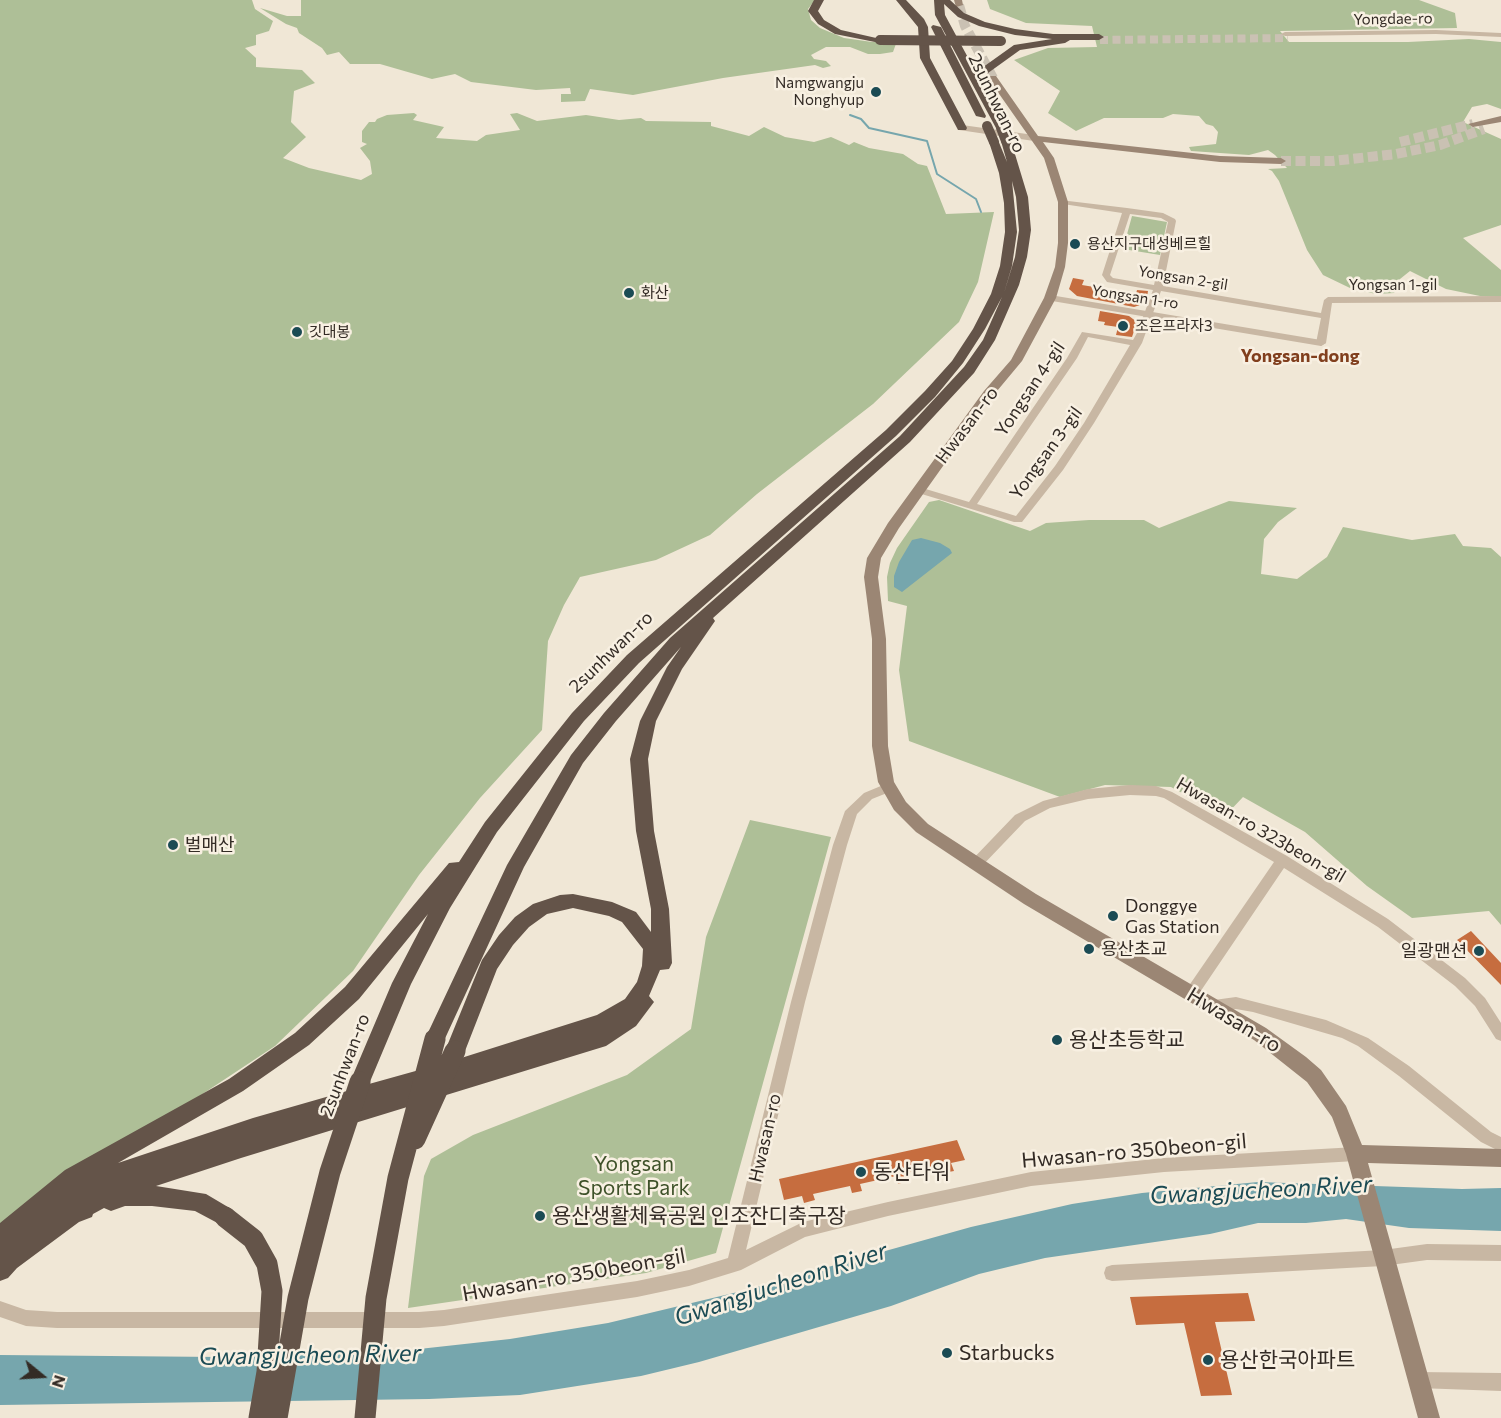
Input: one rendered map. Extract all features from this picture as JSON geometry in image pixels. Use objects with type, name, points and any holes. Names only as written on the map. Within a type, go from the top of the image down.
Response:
[{"type":"highway","points":[[819,0],[814,4],[813,12],[821,22],[838,32],[880,38],[1100,38]]},
{"type":"highway","points":[[827,0],[822,4],[826,20],[851,31],[880,38]]},
{"type":"highway","points":[[901,0],[911,4],[934,24]]},
{"type":"highway","points":[[901,0],[919,19],[923,27],[925,58],[962,128]]},
{"type":"highway","name":"2sunhwan-ro","points":[[365,1418],[376,1298],[398,1178],[435,1039],[516,865],[578,759],[636,685],[676,642],[904,440],[969,370],[989,340],[1013,285],[1021,257],[1024,230],[1022,197],[994,117],[940,15],[939,0]]},
{"type":"highway","points":[[945,0],[961,15],[982,24],[1015,32],[1065,38]]},
{"type":"highway","name":"2sunhwan-ro","points":[[277,1418],[298,1298],[330,1172],[360,1082],[407,973],[443,903],[491,826],[578,717],[633,659],[891,432],[930,394],[957,363],[979,329],[997,294],[1006,266],[1011,232],[1011,203],[1000,137],[987,126],[947,53],[928,4]]},
{"type":"highway","points":[[994,117],[984,89],[983,72],[997,59],[1017,47],[1065,38]]},
{"type":"highway","points":[[3,1260],[73,1213],[121,1188],[253,1145],[606,1037],[629,1020],[649,997],[663,967],[660,909],[645,831],[639,759],[648,721],[675,667],[697,639],[715,607]]},
{"type":"highway","points":[[0,1237],[73,1177],[236,1085],[302,1039],[352,993],[387,948],[491,826]]},
{"type":"highway","points":[[3,1260],[46,1213],[122,1171],[253,1127],[515,1051],[603,1022],[632,1005],[646,985],[652,966],[652,947],[629,917],[612,909],[573,901],[560,902],[540,909],[522,922],[506,940],[489,966],[455,1051],[398,1178]]},
{"type":"highway","points":[[73,1213],[125,1196],[152,1196],[198,1201],[225,1217],[253,1239],[267,1264],[272,1291],[267,1372],[259,1418]]},
{"type":"main road","name":"Hwasan-ro","points":[[993,78],[1049,158],[1063,202],[1062,251],[1050,298],[1016,361],[988,394],[880,544],[871,567],[879,639],[880,746],[888,788],[906,814],[922,828],[975,864],[1214,1006],[1286,1051],[1307,1069],[1339,1112],[1358,1162],[1429,1418]]},
{"type":"main road","points":[[1473,124],[1501,119]]},
{"type":"main road","points":[[1484,129],[1501,125]]},
{"type":"main road","points":[[1034,138],[1196,157],[1278,158]]},
{"type":"main road","points":[[1358,1162],[1501,1158]]},
{"type":"street","name":"Yongdae-ro","points":[[1287,36],[1464,35],[1501,37]]},
{"type":"street","points":[[962,128],[1034,138]]},
{"type":"street","points":[[1063,202],[1127,210]]},
{"type":"street","name":"Yongsan 2-gil","points":[[1127,210],[1107,278],[1326,316]]},
{"type":"street","name":"Yongsan 3-gil","points":[[919,490],[1018,520],[1059,468],[1137,343],[1158,288],[1172,221],[1163,216],[1127,210]]},
{"type":"street","name":"Yongsan 1-ro","points":[[1050,298],[1321,344]]},
{"type":"street","name":"Yongsan 1-gil","points":[[1326,316],[1328,300],[1501,299]]},
{"type":"street","points":[[1321,344],[1326,316]]},
{"type":"street","name":"Yongsan 4-gil","points":[[971,506],[1072,358],[1085,334],[1137,343]]},
{"type":"street","name":"Hwasan-ro","points":[[735,1264],[798,1002],[840,845],[851,811],[868,796],[888,788]]},
{"type":"street","name":"Hwasan-ro 323beon-gil","points":[[975,864],[1020,818],[1047,804],[1088,794],[1130,790],[1155,791],[1177,799],[1282,860],[1383,923],[1437,963],[1480,1002],[1501,1035]]},
{"type":"street","points":[[1191,994],[1282,860]]},
{"type":"street","points":[[1214,1006],[1236,1003],[1253,1006],[1347,1034],[1396,1065],[1486,1137],[1501,1145]]},
{"type":"street","name":"Hwasan-ro 350beon-gil","points":[[0,1309],[26,1318],[57,1320],[419,1320],[637,1289],[689,1278],[735,1264],[803,1230],[1031,1179],[1142,1167],[1358,1162]]},
{"type":"street","points":[[1112,1273],[1383,1258],[1427,1251],[1501,1253]]},
{"type":"street","points":[[1418,1380],[1501,1382]]},
{"type":"green space","points":[[0,0],[252,0],[255,9],[273,21],[269,31],[256,35],[256,45],[245,48],[256,58],[256,67],[302,70],[315,83],[294,91],[291,122],[306,137],[283,158],[309,168],[361,180],[372,174],[370,161],[360,148],[367,144],[362,142],[362,131],[369,122],[375,122],[387,115],[414,113],[417,115],[413,120],[444,127],[436,138],[477,141],[486,135],[520,130],[510,114],[517,113],[537,121],[586,115],[619,120],[641,118],[646,121],[711,122],[711,126],[749,136],[764,127],[785,137],[814,142],[831,137],[849,145],[854,142],[869,148],[903,154],[918,164],[927,166],[946,214],[994,212],[978,282],[959,322],[873,404],[757,494],[710,535],[656,560],[580,577],[548,641],[542,730],[480,798],[419,875],[353,971],[275,1046],[0,1228]]},
{"type":"green space","points":[[301,0],[815,0],[808,9],[811,20],[820,28],[844,38],[872,42],[897,41],[893,52],[880,54],[868,54],[850,47],[826,47],[811,55],[814,59],[826,61],[831,66],[823,68],[815,65],[723,78],[633,95],[590,89],[585,101],[561,102],[561,94],[571,94],[570,88],[536,90],[471,82],[455,74],[432,79],[380,64],[350,64],[339,52],[327,55],[322,48],[299,33],[297,28],[260,8],[287,16],[301,16]]},
{"type":"green space","points":[[987,0],[1419,0],[1455,13],[1457,28],[1280,31],[1289,42],[1408,42],[1469,39],[1501,42],[1501,109],[1487,104],[1472,107],[1463,122],[1501,139],[1501,225],[1463,238],[1501,270],[1501,297],[1480,296],[1446,289],[1410,271],[1400,279],[1394,293],[1376,294],[1350,288],[1323,275],[1307,250],[1279,181],[1268,169],[1287,168],[1275,155],[1268,150],[1249,155],[1191,151],[1189,147],[1216,144],[1218,132],[1199,116],[1173,114],[1163,118],[1104,118],[1076,131],[1048,113],[1060,91],[1014,60],[1048,48],[1097,47],[1092,26],[1026,23],[990,9]]},
{"type":"green space","points":[[1132,216],[1167,222],[1160,255],[1123,249]]},
{"type":"green space","points":[[939,500],[1030,531],[1046,523],[1089,520],[1144,520],[1159,528],[1229,501],[1297,508],[1278,522],[1264,539],[1261,574],[1297,579],[1327,557],[1343,527],[1412,540],[1455,534],[1463,546],[1491,548],[1501,557],[1501,925],[1489,911],[1412,918],[1367,886],[1305,832],[1243,797],[1225,816],[1171,787],[1105,785],[1060,797],[909,741],[899,670],[907,606],[888,601],[887,577],[897,548],[929,502]]},
{"type":"green space","name":"Yongsan Sports Park","points":[[750,820],[831,837],[716,1253],[646,1273],[408,1308],[424,1176],[431,1159],[473,1135],[627,1075],[691,1029],[706,937]]},
{"type":"water","points":[[921,538],[940,543],[952,553],[902,592],[894,587],[894,576],[912,540]]},
{"type":"water","name":"Gwangjucheon River","points":[[1258,1182],[1462,1189],[1501,1188],[1501,1231],[1409,1228],[1346,1219],[1306,1223],[1258,1223],[1210,1234],[1045,1258],[979,1274],[891,1306],[699,1362],[641,1376],[520,1395],[429,1399],[0,1405],[0,1355],[219,1357],[401,1351],[510,1339],[608,1323],[746,1290],[971,1227],[1072,1204],[1142,1193]]},
{"type":"building","points":[[1073,278],[1084,280],[1082,285],[1136,294],[1137,290],[1148,291],[1146,303],[1134,307],[1077,296],[1069,289]]},
{"type":"building","name":"조은프라자3","points":[[1100,311],[1129,316],[1137,322],[1132,337],[1116,335],[1118,327],[1104,325],[1105,322],[1098,321]]},
{"type":"building","name":"일광맨션","points":[[1471,931],[1501,963],[1501,985],[1457,940]]},
{"type":"building","name":"동산타워","points":[[957,1140],[965,1160],[951,1163],[954,1171],[943,1173],[940,1166],[906,1173],[909,1181],[898,1184],[896,1176],[860,1184],[862,1191],[852,1193],[850,1186],[813,1194],[815,1200],[804,1203],[802,1196],[784,1200],[779,1179]]},
{"type":"building","name":"용산한국아파트","points":[[1248,1293],[1255,1321],[1215,1322],[1232,1395],[1201,1396],[1184,1323],[1136,1325],[1130,1297]]},
{"type":"waterway","points":[[850,115],[861,119],[869,128],[927,141],[937,174],[976,199],[981,212]]},
{"type":"tunnel","points":[[959,5],[965,26],[993,78]]},
{"type":"tunnel","points":[[1100,40],[1288,38]]},
{"type":"tunnel","points":[[1400,142],[1473,124]]},
{"type":"tunnel","points":[[1281,161],[1333,161],[1396,154],[1440,145],[1484,129]]},
{"type":"place","name":"Namgwangju Nonghyup","points":[[876,92]]},
{"type":"place","name":"용산지구대성베르힐","points":[[1075,244]]},
{"type":"place","name":"화산","points":[[629,293]]},
{"type":"place","name":"조은프라자3","points":[[1123,326]]},
{"type":"place","name":"깃대봉","points":[[297,332]]},
{"type":"place","name":"벌매산","points":[[173,845]]},
{"type":"place","name":"Donggye Gas Station","points":[[1113,916]]},
{"type":"place","name":"용산초교","points":[[1089,949]]},
{"type":"place","name":"일광맨션","points":[[1479,951]]},
{"type":"place","name":"용산초등학교","points":[[1057,1040]]},
{"type":"place","name":"동산타워","points":[[861,1172]]},
{"type":"place","name":"용산생활체육공원 인조잔디축구장","points":[[540,1216]]},
{"type":"place","name":"Starbucks","points":[[947,1353]]},
{"type":"place","name":"용산한국아파트","points":[[1208,1360]]},
{"type":"district","name":"Yongsan-dong","points":[[1300,356]]}]
